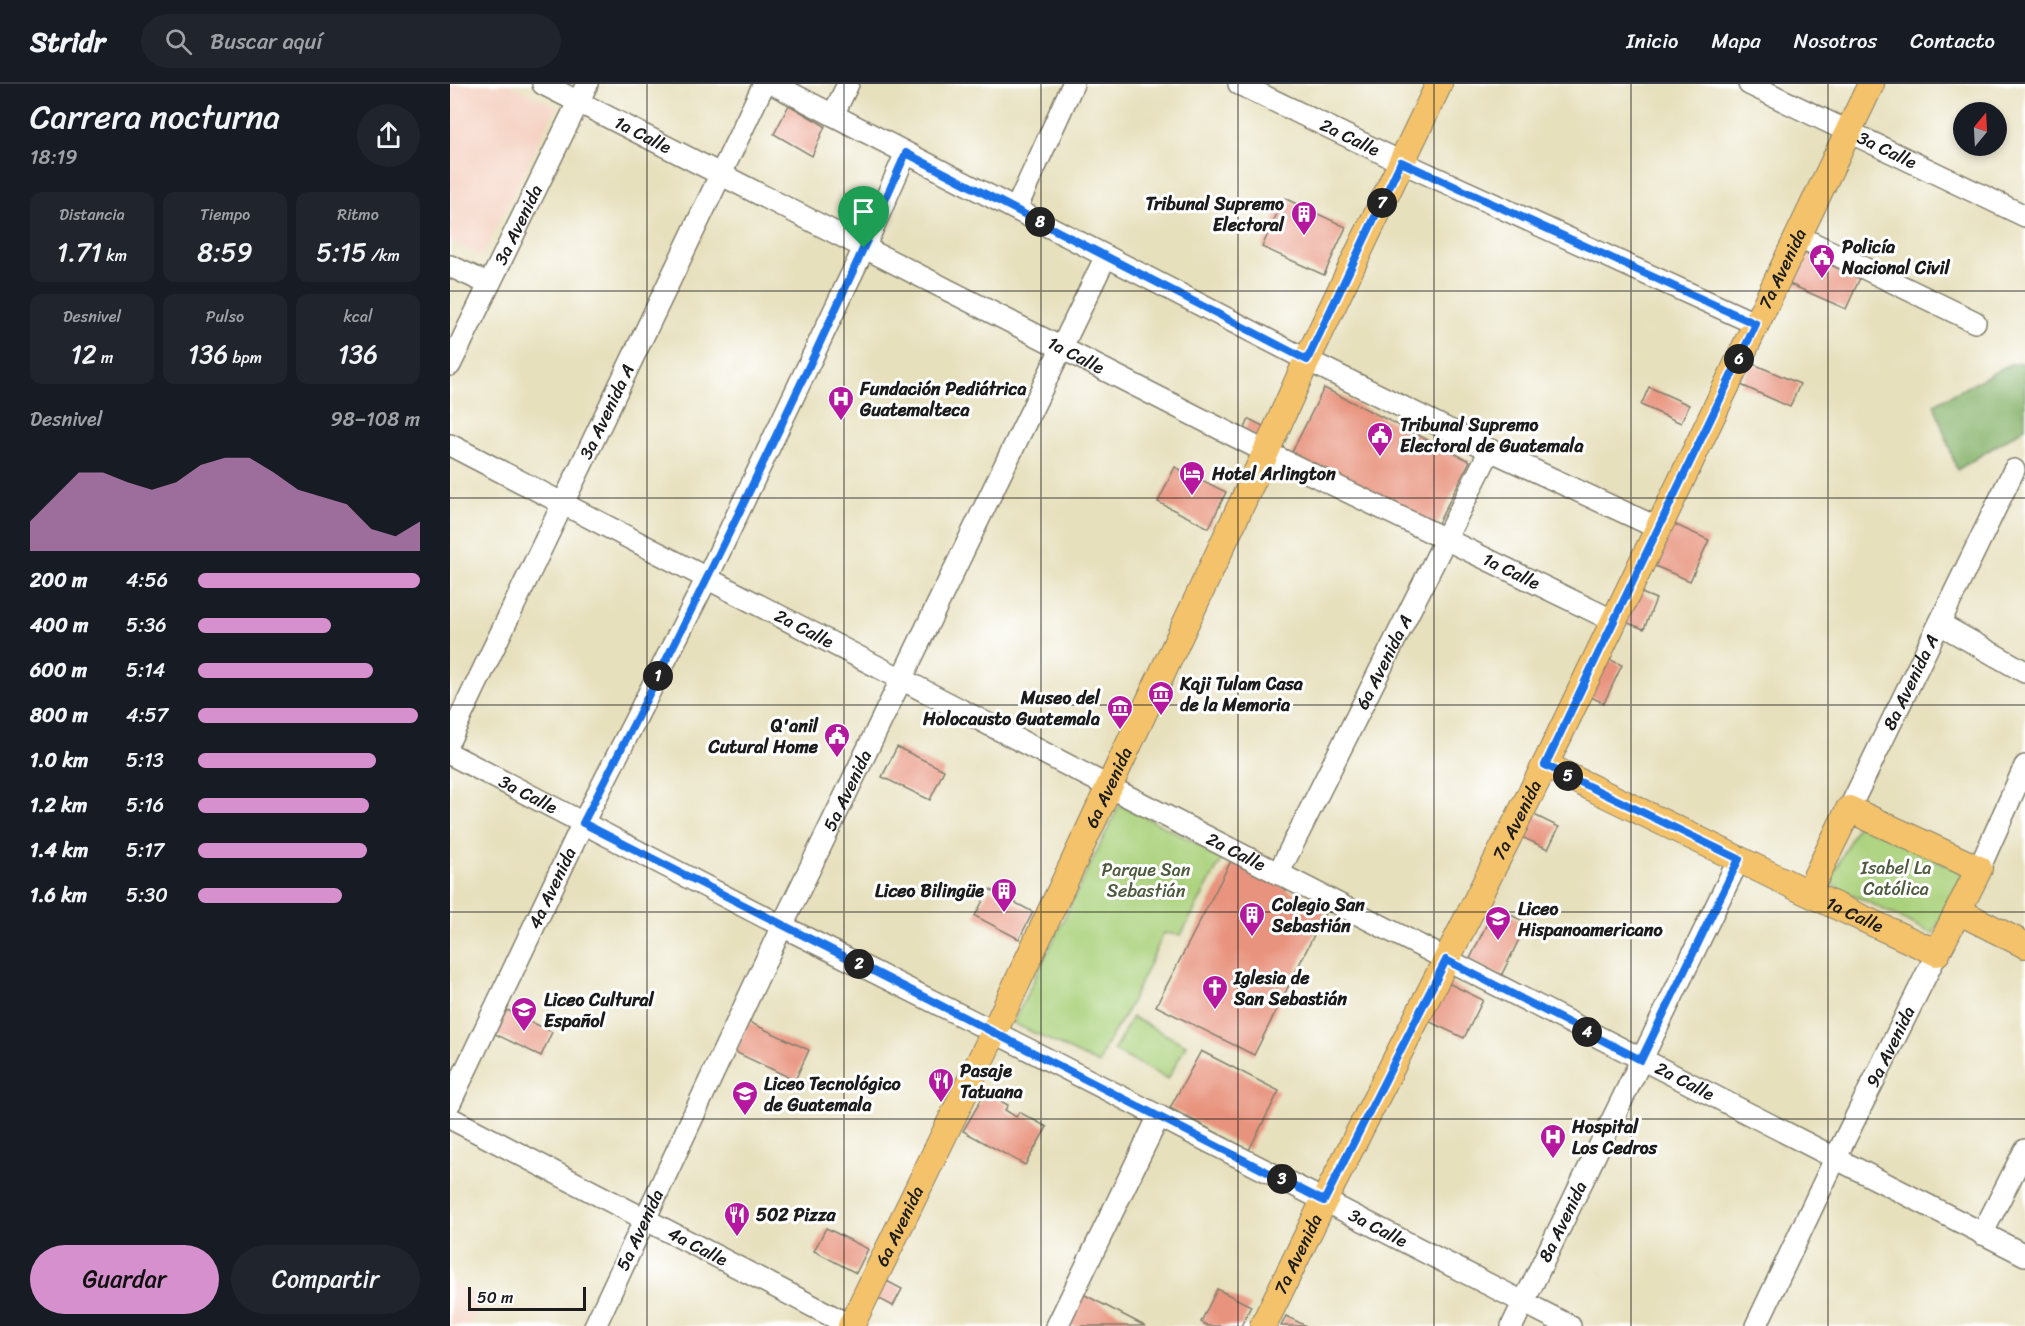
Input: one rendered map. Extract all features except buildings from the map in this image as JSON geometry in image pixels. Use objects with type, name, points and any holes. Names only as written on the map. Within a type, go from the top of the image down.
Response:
[{"type":"main road","name":"6a Avenida","points":[[851,1326],[994,1032],[1438,84]]},
{"type":"main road","name":"7a Avenida","points":[[1263,1326],[1545,765],[1871,84]]},
{"type":"main road","name":"1a Calle","points":[[1545,765],[1937,952]]},
{"type":"main road","points":[[1849,809],[1979,869]]},
{"type":"main road","name":"8a Avenida A","points":[[1808,892],[1849,809]]},
{"type":"main road","name":"9a Avenida","points":[[1937,952],[1979,869]]},
{"type":"main road","points":[[1958,911],[2025,945]]},
{"type":"street","name":"1a Calle","points":[[543,84],[582,93],[720,175],[1266,452],[1445,541],[1614,621]]},
{"type":"street","name":"3a Avenida A","points":[[450,739],[764,84]]},
{"type":"street","points":[[772,84],[1307,360],[1490,450],[1658,528]]},
{"type":"street","points":[[1016,209],[1073,84]]},
{"type":"street","name":"2a Calle","points":[[1239,84],[1401,162],[1756,324]]},
{"type":"street","name":"3a Calle","points":[[1749,84],[2025,216]]},
{"type":"street","points":[[833,115],[845,85]]},
{"type":"street","name":"3a Avenida","points":[[451,360],[582,93]]},
{"type":"street","name":"4a Avenida","points":[[450,1103],[583,823],[707,578],[864,248],[906,153]]},
{"type":"street","points":[[1798,236],[1975,322]]},
{"type":"street","name":"5a Avenida","points":[[595,1326],[782,926],[903,680],[1106,256]]},
{"type":"street","points":[[450,266],[489,284]]},
{"type":"street","name":"2a Calle","points":[[450,445],[1109,787],[1835,1160],[2025,1255]]},
{"type":"street","name":"6a Avenida A","points":[[1278,873],[1490,450]]},
{"type":"street","name":"8a Avenida A","points":[[1849,809],[2014,470]]},
{"type":"street","points":[[1940,624],[2025,672]]},
{"type":"street","name":"3a Calle","points":[[450,754],[782,926],[1570,1326]]},
{"type":"street","name":"9a Avenida","points":[[1979,869],[2025,766]]},
{"type":"street","name":"8a Avenida","points":[[1512,1326],[1739,859]]},
{"type":"street","name":"9a Avenida","points":[[1756,1326],[1937,952]]},
{"type":"street","points":[[1057,1326],[1159,1116]]},
{"type":"street","name":"4a Calle","points":[[450,1118],[851,1326]]},
{"type":"street","points":[[1982,1234],[2025,1150]]},
{"type":"shaded area","points":[[450,84],[508,84],[556,107],[482,256],[450,240]]},
{"type":"shaded area","points":[[450,1282],[484,1298],[471,1326],[450,1326]]},
{"type":"green space","points":[[2025,363],[2025,428],[1957,470],[1934,404],[2010,364]]},
{"type":"green space","name":"Parque San Sebastián","points":[[1120,804],[1223,857],[1181,935],[1164,933],[1128,1009],[1105,1047],[1099,1064],[1013,1023]]},
{"type":"green space","name":"Isabel La Católica","points":[[1859,822],[1963,873],[1933,934],[1829,883]]},
{"type":"green space","points":[[1132,1017],[1186,1045],[1168,1079],[1114,1051]]},
{"type":"place","name":"Tribunal Supremo Electoral","points":[[1304,237]]},
{"type":"place","name":"Policía Nacional Civil","points":[[1822,280]]},
{"type":"place","name":"Fundación Pediátrica Guatemalteca","points":[[841,422]]},
{"type":"place","name":"Tribunal Supremo Electoral de Guatemala","points":[[1380,458]]},
{"type":"place","name":"Hotel Arlington","points":[[1192,497]]},
{"type":"place","name":"Kaji Tulam Casa de la Memoria","points":[[1161,717]]},
{"type":"place","name":"Museo del Holocausto Guatemala","points":[[1120,731]]},
{"type":"place","name":"Q'anil Cutural Home","points":[[837,759]]},
{"type":"place","name":"Liceo Bilingüe","points":[[1004,914]]},
{"type":"place","name":"Colegio San Sebastián","points":[[1252,938]]},
{"type":"place","name":"Liceo Hispanoamericano","points":[[1498,942]]},
{"type":"place","name":"Iglesia de San Sebastián","points":[[1215,1011]]},
{"type":"place","name":"Liceo Cultural Español","points":[[524,1033]]},
{"type":"place","name":"Pasaje Tatuana","points":[[941,1104]]},
{"type":"place","name":"Liceo Tecnológico de Guatemala","points":[[745,1117]]},
{"type":"place","name":"Hospital Los Cedros","points":[[1553,1160]]},
{"type":"place","name":"502 Pizza","points":[[737,1238]]},
{"type":"route","points":[[906,153],[1307,360],[1401,162],[1756,324],[1545,765],[1739,859],[1641,1060],[1446,960],[1324,1201],[583,823],[707,578],[864,248],[906,153]]}]
